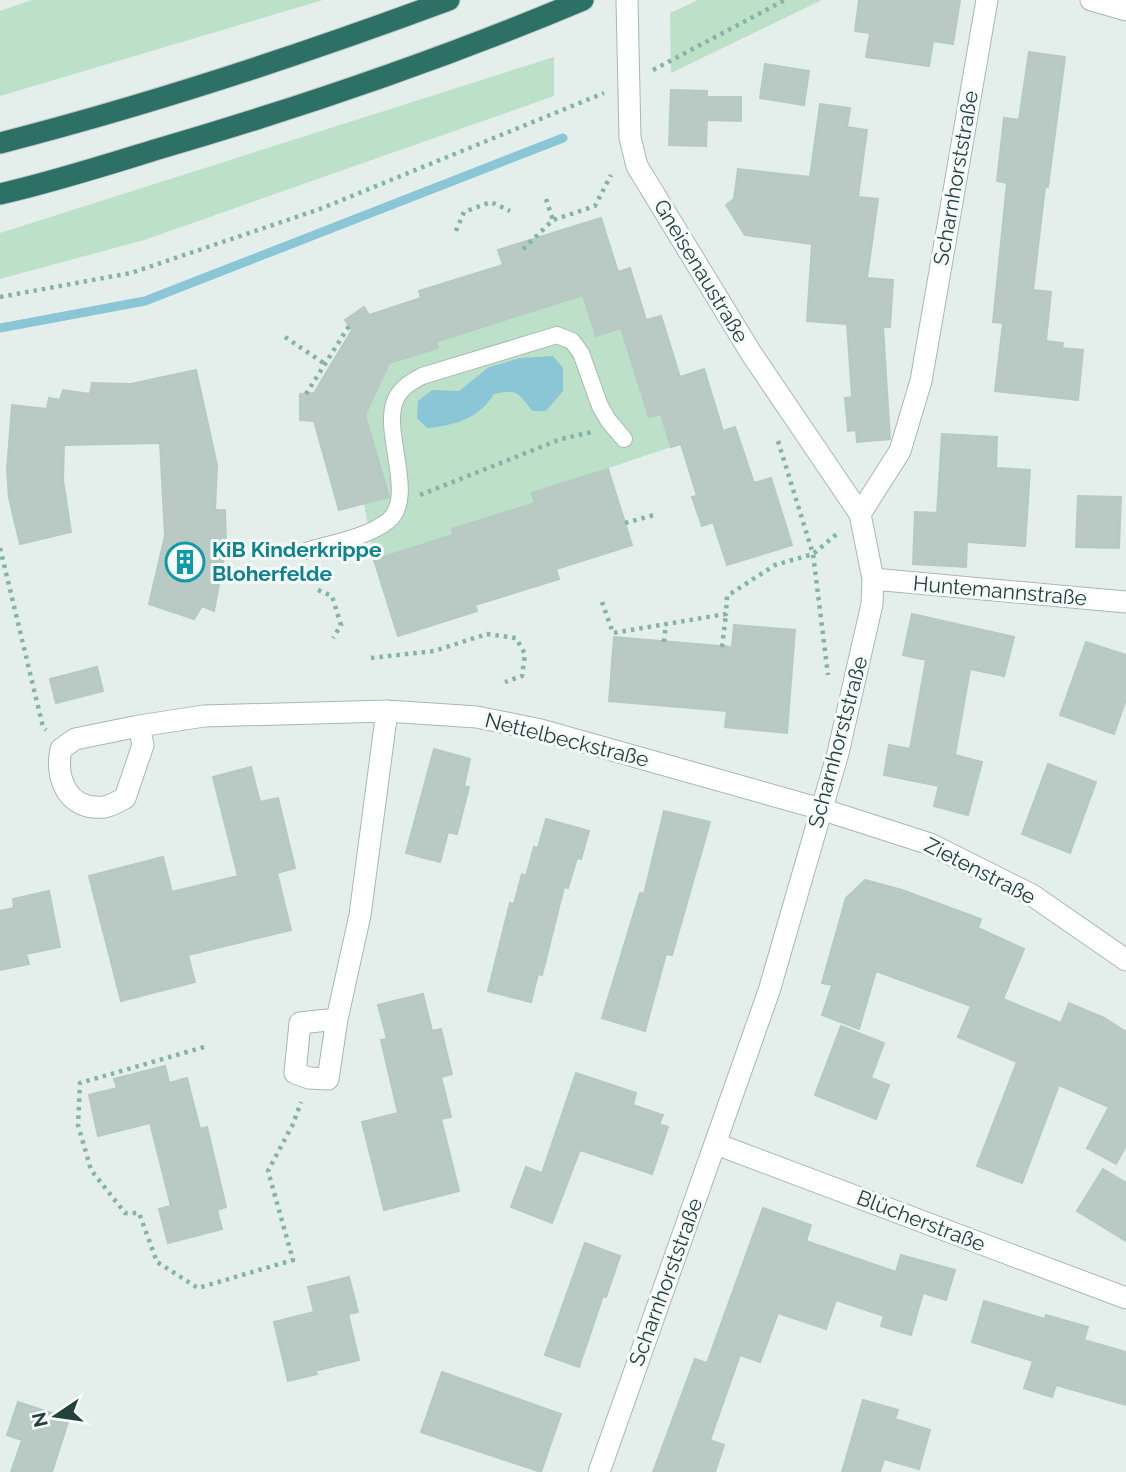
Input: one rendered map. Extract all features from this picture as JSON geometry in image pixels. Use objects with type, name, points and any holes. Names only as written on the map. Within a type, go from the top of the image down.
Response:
[{"type":"highway","points":[[0,143],[128,108],[239,73],[449,0]]},
{"type":"highway","points":[[0,194],[253,121],[409,68],[583,0]]},
{"type":"street","name":"Gneisenaustraße","points":[[627,0],[630,138],[637,166],[751,354],[860,514]]},
{"type":"street","name":"Scharnhorststraße","points":[[599,1472],[769,992],[838,753],[872,604],[873,579],[860,514],[900,451],[921,381],[987,0]]},
{"type":"street","points":[[1091,0],[1126,10]]},
{"type":"street","name":"Huntemannstraße","points":[[873,579],[1126,602]]},
{"type":"street","points":[[337,1019],[300,1023],[295,1073],[309,1078],[328,1079],[337,1019],[359,915],[387,711]]},
{"type":"street","name":"Nettelbeckstraße","points":[[61,749],[75,739],[205,716],[387,711],[477,717],[541,730],[821,809]]},
{"type":"street","points":[[61,749],[58,762],[66,791],[72,800],[82,805],[106,807],[125,797],[143,745],[139,726]]},
{"type":"street","name":"Zietenstraße","points":[[821,809],[930,844],[1032,895],[1126,960]]},
{"type":"street","name":"Blücherstraße","points":[[716,1144],[1126,1298]]},
{"type":"lane","points":[[306,551],[374,530],[390,520],[398,508],[400,492],[391,416],[395,399],[407,384],[422,376],[556,335],[572,341],[581,353],[608,420],[624,439]]},
{"type":"path","points":[[0,298],[131,273],[307,213],[628,83],[785,0]]},
{"type":"path","points":[[523,249],[553,220],[595,206],[611,175]]},
{"type":"path","points":[[546,199],[553,220]]},
{"type":"path","points":[[456,231],[464,212],[491,202],[510,211]]},
{"type":"path","points":[[306,394],[349,326]]},
{"type":"path","points":[[285,337],[325,363]]},
{"type":"path","points":[[398,508],[410,499],[561,439],[605,431],[624,439]]},
{"type":"path","points":[[776,433],[813,554],[830,687]]},
{"type":"path","points":[[722,647],[727,596],[775,565],[813,554],[860,514]]},
{"type":"path","points":[[625,523],[654,515]]},
{"type":"path","points":[[0,548],[43,727],[61,749]]},
{"type":"path","points":[[318,590],[332,596],[341,625],[333,638]]},
{"type":"path","points":[[602,601],[613,633],[726,614]]},
{"type":"path","points":[[664,642],[666,624]]},
{"type":"path","points":[[371,658],[434,652],[487,634],[516,638],[525,654],[522,676],[505,682]]},
{"type":"path","points":[[204,1047],[80,1083],[78,1125],[91,1170],[125,1213],[139,1213],[157,1262],[198,1288],[293,1260],[268,1171],[293,1124],[309,1078]]},
{"type":"green space","points":[[32,0],[323,0],[0,96],[0,11]]},
{"type":"green space","points":[[698,0],[822,0],[671,73],[670,13]]},
{"type":"green space","points":[[554,57],[554,96],[144,240],[0,279],[0,233]]},
{"type":"green space","points":[[583,295],[596,336],[621,328],[649,417],[661,414],[671,447],[532,494],[535,503],[452,529],[453,535],[374,560],[364,504],[389,497],[365,415],[389,363],[437,348],[435,342]]},
{"type":"water","points":[[553,356],[563,368],[563,391],[546,411],[533,411],[517,394],[509,392],[494,394],[481,409],[457,423],[427,428],[417,418],[418,401],[432,390],[459,391],[489,367],[520,358]]},
{"type":"building","points":[[859,0],[960,0],[953,44],[933,41],[929,66],[866,57],[870,33],[855,31]]},
{"type":"building","points":[[1029,52],[1065,57],[1048,187],[1045,187],[1033,290],[1051,292],[1046,341],[1063,343],[1062,348],[1083,350],[1078,400],[995,391],[1003,323],[993,322],[1007,183],[997,181],[1004,118],[1019,120]]},
{"type":"building","points":[[765,64],[809,71],[804,105],[760,98]]},
{"type":"building","points":[[671,90],[707,91],[707,97],[741,97],[741,121],[707,120],[706,146],[669,145]]},
{"type":"building","points":[[820,104],[850,108],[847,127],[867,130],[858,197],[878,199],[867,278],[893,280],[890,327],[883,327],[890,439],[857,442],[856,430],[848,431],[845,398],[852,397],[847,324],[807,321],[812,244],[745,235],[726,205],[734,199],[738,169],[810,177]]},
{"type":"building","points":[[601,218],[618,272],[630,268],[646,320],[661,316],[680,377],[704,369],[723,431],[735,427],[754,483],[771,478],[792,545],[727,565],[713,522],[702,526],[692,497],[697,496],[681,444],[671,447],[661,414],[649,417],[621,328],[596,336],[583,295],[435,342],[438,348],[389,363],[365,415],[389,497],[339,510],[314,421],[300,420],[300,394],[314,393],[352,330],[345,320],[364,307],[369,315],[421,298],[419,291],[503,265],[498,250]]},
{"type":"building","points":[[196,370],[217,465],[215,510],[225,510],[226,546],[214,611],[202,606],[194,619],[149,604],[165,536],[160,443],[64,445],[63,480],[71,532],[20,544],[9,498],[7,470],[12,405],[47,409],[49,398],[60,400],[63,390],[90,394],[92,383],[131,384]]},
{"type":"building","points":[[942,434],[997,437],[996,468],[1030,470],[1025,546],[967,542],[966,567],[913,564],[915,512],[937,513]]},
{"type":"building","points":[[608,469],[632,545],[556,569],[559,579],[475,605],[477,611],[398,636],[374,560],[453,535],[452,529],[535,503],[532,493]]},
{"type":"building","points":[[1078,496],[1121,497],[1119,548],[1076,547]]},
{"type":"building","points":[[912,614],[1014,637],[1004,676],[970,669],[955,755],[982,762],[968,815],[934,806],[939,786],[884,775],[889,745],[910,749],[926,660],[903,655]]},
{"type":"building","points":[[734,625],[795,630],[787,733],[725,727],[727,711],[609,701],[614,637],[732,647]]},
{"type":"building","points":[[1086,642],[1126,655],[1126,699],[1114,734],[1060,715]]},
{"type":"building","points":[[97,667],[103,691],[56,703],[50,679]]},
{"type":"building","points":[[434,749],[470,759],[464,786],[469,787],[457,834],[448,832],[440,862],[406,853]]},
{"type":"building","points":[[1048,764],[1096,782],[1070,853],[1022,834]]},
{"type":"building","points":[[251,767],[260,802],[278,798],[295,868],[277,873],[291,930],[188,955],[195,982],[121,1001],[89,876],[163,857],[172,892],[238,876],[213,777]]},
{"type":"building","points":[[664,811],[710,822],[672,955],[666,954],[645,1031],[602,1018],[640,893],[644,894]]},
{"type":"building","points":[[546,819],[589,831],[581,859],[577,858],[568,888],[564,887],[542,975],[538,974],[531,1002],[488,991],[510,903],[514,904],[522,874],[526,876],[534,847],[538,848]]},
{"type":"building","points":[[865,880],[902,890],[981,919],[978,928],[1024,949],[1003,999],[1061,1023],[1069,1003],[1104,1018],[1126,1032],[1126,1146],[1116,1164],[1087,1148],[1109,1107],[1059,1085],[1022,1183],[977,1166],[1017,1062],[958,1037],[971,1006],[876,971],[859,1029],[822,1015],[832,985],[822,983],[846,898]]},
{"type":"building","points":[[49,891],[60,947],[26,954],[29,964],[0,970],[0,911],[14,908],[13,899]]},
{"type":"building","points":[[423,994],[432,1031],[441,1029],[452,1074],[441,1077],[451,1117],[441,1119],[459,1191],[384,1210],[362,1122],[398,1113],[381,1040],[387,1039],[378,1005]]},
{"type":"building","points":[[841,1026],[884,1043],[871,1078],[889,1085],[876,1119],[815,1095]]},
{"type":"building","points":[[165,1066],[169,1083],[187,1078],[200,1129],[207,1127],[226,1207],[217,1210],[222,1229],[168,1243],[159,1209],[171,1206],[150,1123],[98,1136],[89,1095],[117,1088],[114,1079]]},
{"type":"building","points":[[576,1073],[636,1093],[633,1105],[663,1115],[659,1124],[668,1127],[652,1174],[580,1150],[552,1223],[511,1207],[526,1167],[542,1173]]},
{"type":"building","points":[[1103,1169],[1126,1183],[1126,1241],[1077,1211]]},
{"type":"building","points":[[763,1208],[811,1225],[806,1241],[896,1272],[901,1255],[955,1270],[946,1300],[923,1293],[911,1335],[881,1326],[884,1316],[836,1300],[826,1329],[778,1313],[760,1362],[740,1355],[710,1440],[724,1445],[715,1472],[653,1472],[695,1359],[707,1363]]},
{"type":"building","points":[[585,1243],[620,1256],[579,1367],[545,1355]]},
{"type":"building","points":[[349,1277],[358,1312],[348,1314],[359,1360],[288,1381],[274,1322],[314,1312],[308,1287]]},
{"type":"building","points":[[984,1301],[1045,1319],[1046,1315],[1088,1327],[1084,1340],[1126,1352],[1126,1405],[1056,1385],[1052,1397],[1024,1388],[1033,1361],[972,1342]]},
{"type":"building","points":[[442,1372],[561,1414],[541,1472],[421,1432]]},
{"type":"building","points":[[863,1400],[898,1410],[895,1419],[930,1430],[919,1469],[884,1459],[880,1472],[842,1472]]},
{"type":"building","points":[[18,1402],[69,1419],[52,1472],[11,1472],[22,1440],[7,1435]]},
{"type":"waterway","points":[[0,328],[145,301],[563,138]]},
{"type":"place","name":"KiB Kinderkrippe Bloherfelde","points":[[185,562]]}]
